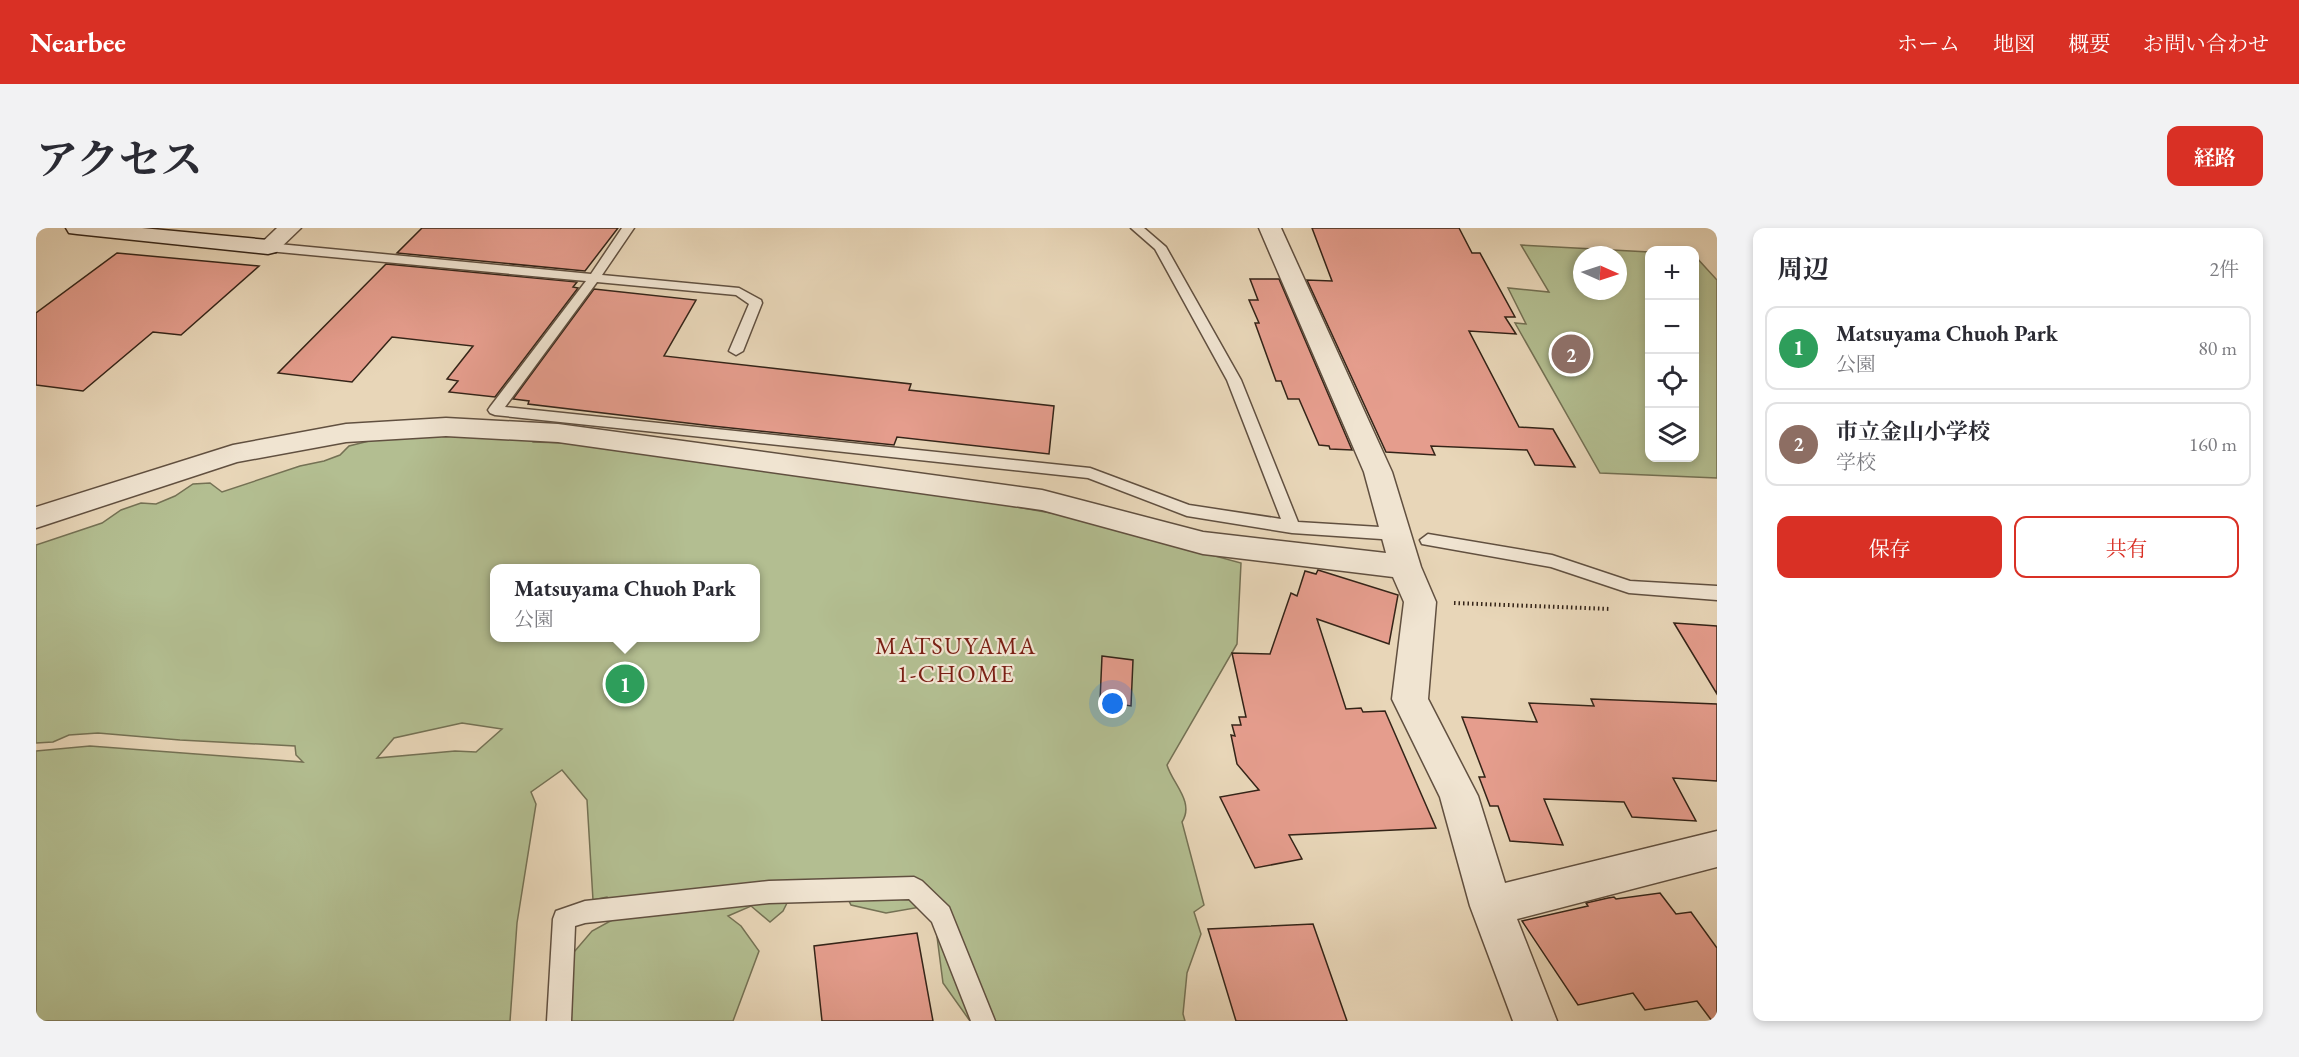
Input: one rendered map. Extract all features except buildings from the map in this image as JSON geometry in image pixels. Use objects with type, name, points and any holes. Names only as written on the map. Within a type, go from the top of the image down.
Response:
[{"type":"street","points":[[78,228],[268,247],[290,228]]},
{"type":"street","points":[[1270,228],[1378,472],[1405,567],[1420,602],[1410,699],[1459,796],[1491,906],[1535,1021]]},
{"type":"street","points":[[36,518],[232,454],[346,433],[446,427],[558,433],[1042,500],[1203,543],[1405,567]]},
{"type":"street","points":[[1491,906],[1717,849]]},
{"type":"lane","points":[[628,228],[595,277],[495,410],[1090,473],[1187,510],[1292,527],[1396,534]]},
{"type":"lane","points":[[1137,228],[1160,247],[1234,380],[1292,527]]},
{"type":"lane","points":[[268,247],[739,292],[756,303],[736,351]]},
{"type":"lane","points":[[1428,540],[1552,561],[1629,587],[1717,593]]},
{"type":"lane","points":[[559,1021],[564,919],[585,912],[769,892],[914,888],[941,915],[983,1021]]},
{"type":"path","points":[[1420,602],[1622,609]]},
{"type":"green space","points":[[1521,245],[1573,248],[1573,300],[1627,300],[1627,251],[1645,252],[1645,462],[1699,462],[1699,260],[1717,280],[1717,478],[1600,473],[1515,323],[1526,324],[1508,288],[1549,292]]},
{"type":"green space","points":[[401,433],[531,437],[533,442],[565,443],[954,496],[1068,516],[1241,563],[1237,644],[1167,765],[1186,807],[1182,822],[1204,905],[1194,912],[1201,934],[1187,973],[1183,1014],[1185,1021],[970,1021],[943,983],[936,929],[926,906],[886,913],[851,905],[842,887],[796,885],[783,911],[770,922],[751,906],[728,916],[741,926],[759,951],[733,1021],[568,1021],[568,959],[592,931],[625,913],[607,897],[593,900],[587,800],[562,770],[531,792],[536,804],[517,923],[510,1021],[36,1021],[36,751],[90,746],[303,762],[296,755],[295,746],[98,733],[69,735],[53,742],[36,743],[36,545],[102,523],[121,510],[141,503],[156,504],[175,496],[193,484],[210,483],[222,492],[340,455],[349,446]],"holes":[[[462,723],[502,729],[476,752],[455,751],[377,758],[394,738]]]},
{"type":"place","name":"市立金山小学校","points":[[1571,354]]},
{"type":"place","name":"Matsuyama Chuoh Park","points":[[625,684]]},
{"type":"district","name":"MATSUYAMA 1-CHOME","points":[[956,660]]}]
